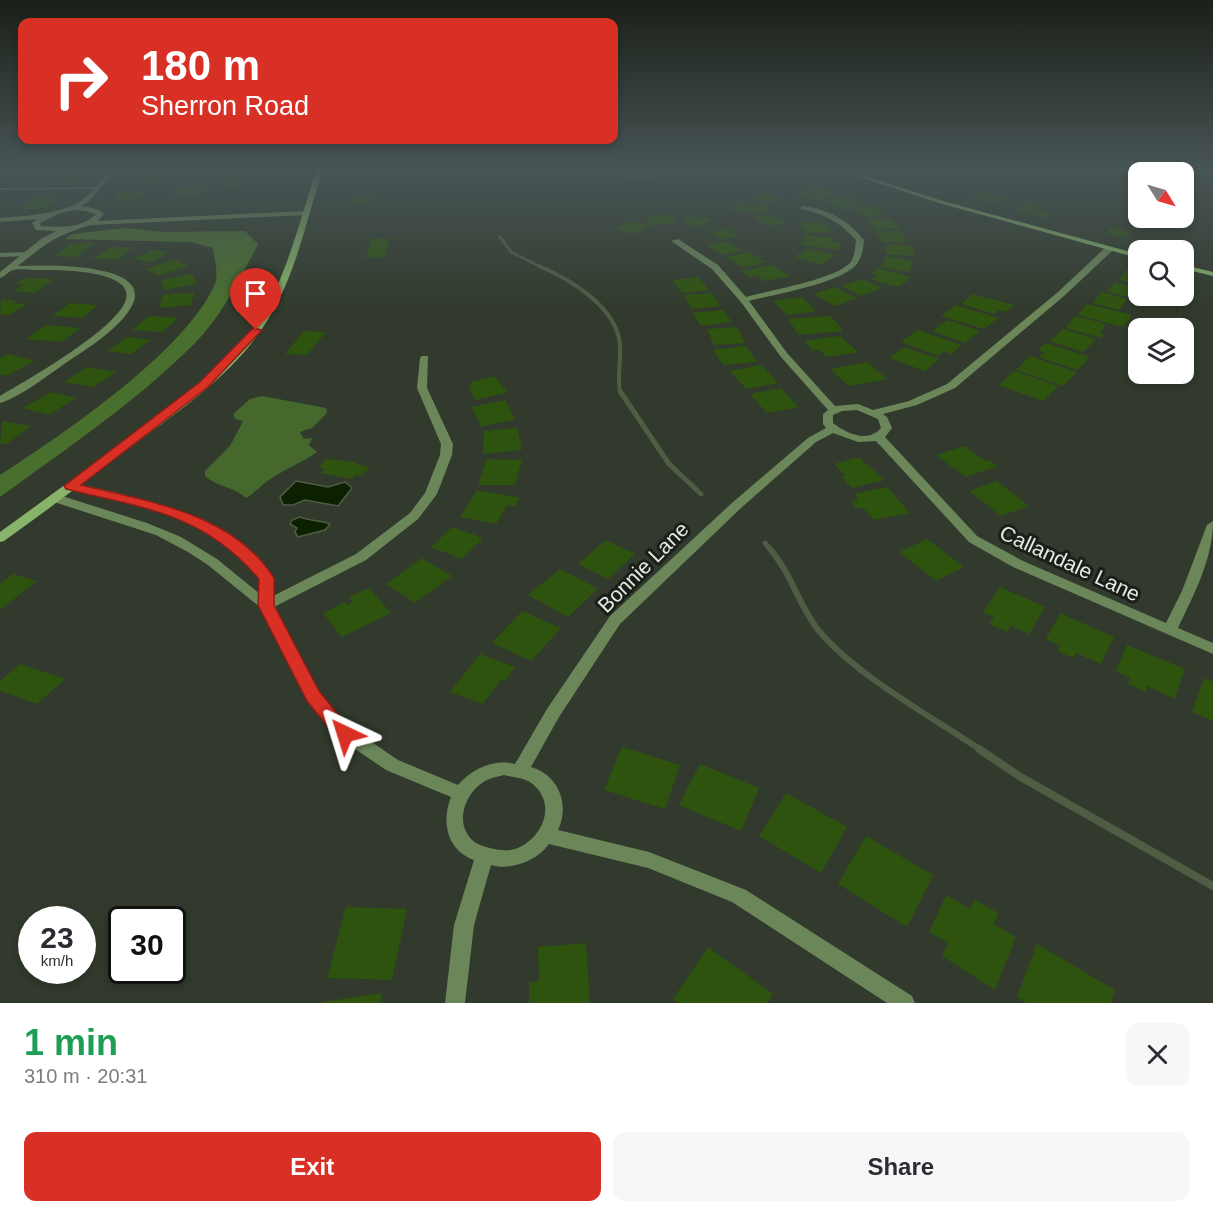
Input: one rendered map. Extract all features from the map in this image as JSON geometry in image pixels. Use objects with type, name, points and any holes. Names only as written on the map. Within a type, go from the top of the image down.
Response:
[{"type":"main road","points":[[0,538],[204,385],[247,342],[266,317],[279,289],[304,216]]},
{"type":"main road","points":[[990,216],[1128,254]]},
{"type":"main road","points":[[1194,269],[1213,274]]},
{"type":"street","points":[[3,220],[41,216]]},
{"type":"street","points":[[36,223],[47,216]]},
{"type":"street","points":[[92,223],[98,216]]},
{"type":"street","points":[[0,276],[44,241],[66,230],[92,223],[210,216]]},
{"type":"street","points":[[744,300],[829,276],[852,266],[859,254],[860,240],[846,222],[832,216]]},
{"type":"street","points":[[3,220],[36,223],[45,230],[66,230]]},
{"type":"street","points":[[44,241],[45,230]]},
{"type":"street","points":[[675,241],[715,267],[744,300],[784,355],[833,410]]},
{"type":"street","points":[[876,412],[913,403],[951,386],[1061,294],[1109,249]]},
{"type":"street","points":[[0,400],[86,344],[127,308],[131,299],[130,292],[125,285],[97,272],[12,268]]},
{"type":"street","points":[[266,605],[361,557],[414,516],[431,494],[446,455],[447,444],[422,388],[425,358]]},
{"type":"street","points":[[858,407],[876,412],[882,417],[887,428],[878,436],[849,437],[832,429],[826,419],[833,410],[858,407]]},
{"type":"street","name":"Bonnie Lane","points":[[521,769],[553,713],[615,620],[737,505],[812,440],[832,429]]},
{"type":"street","name":"Callandale Lane","points":[[878,436],[974,539],[1028,568],[1213,649]]},
{"type":"street","points":[[71,486],[184,515],[204,524],[245,553],[267,578],[266,605],[313,696],[345,734],[392,765],[460,793]]},
{"type":"street","points":[[55,498],[158,530],[195,550],[241,589],[266,605]]},
{"type":"street","points":[[1170,630],[1189,591],[1213,525]]},
{"type":"street","points":[[504,768],[521,769],[541,778],[551,790],[556,804],[555,820],[547,836],[537,846],[521,856],[502,860],[484,858],[470,851],[459,839],[453,824],[454,808],[460,793],[472,781],[487,772],[504,768]]},
{"type":"street","points":[[547,836],[649,860],[739,896],[905,1003]]},
{"type":"street","points":[[455,1003],[464,925],[484,858]]},
{"type":"lane","points":[[0,255],[29,254]]},
{"type":"green space","points":[[125,228],[162,232],[245,231],[258,244],[222,309],[194,344],[125,405],[0,497],[0,475],[88,415],[151,363],[200,310],[215,284],[213,248],[191,242],[65,239],[73,234]]},
{"type":"green space","points":[[262,396],[326,408],[327,413],[312,428],[300,432],[304,439],[312,438],[309,445],[317,452],[272,478],[246,498],[237,491],[210,480],[205,476],[205,471],[230,446],[243,421],[235,419],[233,414],[250,399]]},
{"type":"shaded area","points":[[296,481],[328,487],[345,482],[352,488],[338,506],[305,500],[293,505],[283,505],[280,497]]},
{"type":"shaded area","points":[[300,517],[330,524],[325,530],[298,537],[295,532],[297,528],[290,524],[292,520]]},
{"type":"building","points":[[646,216],[672,216],[677,223],[651,225]]},
{"type":"building","points":[[692,216],[713,220],[701,227],[682,222]]},
{"type":"building","points":[[776,216],[787,223],[768,226],[753,217]]},
{"type":"building","points":[[889,218],[901,228],[877,230],[866,220]]},
{"type":"building","points":[[630,221],[650,226],[634,234],[614,229]]},
{"type":"building","points":[[823,222],[832,232],[806,233],[798,223]]},
{"type":"building","points":[[727,228],[740,236],[722,240],[709,232]]},
{"type":"building","points":[[1111,228],[1130,232],[1125,238],[1105,234]]},
{"type":"building","points":[[875,231],[900,231],[908,242],[882,242]]},
{"type":"building","points":[[806,235],[834,238],[832,242],[841,243],[838,250],[801,245]]},
{"type":"building","points":[[389,238],[385,257],[366,258],[371,239]]},
{"type":"building","points":[[727,241],[742,251],[721,255],[707,245]]},
{"type":"building","points":[[94,243],[77,257],[54,256],[68,246]]},
{"type":"building","points":[[885,244],[913,246],[914,256],[885,254]]},
{"type":"building","points":[[112,247],[132,248],[119,259],[92,259]]},
{"type":"building","points":[[808,248],[835,255],[822,265],[794,257]]},
{"type":"building","points":[[152,250],[169,252],[152,262],[134,259]]},
{"type":"building","points":[[749,252],[766,262],[743,268],[726,257]]},
{"type":"building","points":[[886,256],[914,261],[909,272],[881,267]]},
{"type":"building","points":[[175,259],[188,266],[159,276],[146,269]]},
{"type":"building","points":[[773,265],[790,276],[764,281],[757,276],[750,277],[741,271]]},
{"type":"building","points":[[877,268],[911,277],[899,287],[871,280],[878,275],[871,273]]},
{"type":"building","points":[[1126,270],[1128,270],[1128,282],[1119,280]]},
{"type":"building","points":[[192,274],[197,284],[164,290],[161,280]]},
{"type":"building","points":[[698,277],[709,290],[682,293],[672,280]]},
{"type":"building","points":[[25,278],[54,279],[34,293],[13,291],[24,285],[15,284]]},
{"type":"building","points":[[862,279],[882,288],[861,296],[841,286]]},
{"type":"building","points":[[1115,282],[1128,285],[1128,297],[1107,292]]},
{"type":"building","points":[[835,287],[857,298],[835,306],[813,294]]},
{"type":"building","points":[[1101,292],[1127,299],[1119,310],[1093,303]]},
{"type":"building","points":[[194,293],[191,305],[159,308],[163,295]]},
{"type":"building","points":[[712,293],[720,306],[692,309],[684,295]]},
{"type":"building","points":[[973,294],[1014,305],[1006,312],[998,310],[994,314],[961,304]]},
{"type":"building","points":[[802,297],[816,311],[787,315],[773,301]]},
{"type":"building","points":[[1,299],[27,304],[9,315],[0,314]]},
{"type":"building","points":[[70,303],[98,305],[82,318],[52,316]]},
{"type":"building","points":[[1087,304],[1132,315],[1123,327],[1078,315]]},
{"type":"building","points":[[956,305],[998,318],[984,329],[941,316]]},
{"type":"building","points":[[723,310],[732,322],[701,326],[692,313]]},
{"type":"building","points":[[149,316],[178,318],[162,332],[132,330]]},
{"type":"building","points":[[831,316],[843,331],[799,335],[788,319]]},
{"type":"building","points":[[1075,316],[1106,324],[1100,333],[1104,334],[1101,338],[1066,328]]},
{"type":"building","points":[[948,320],[980,331],[965,343],[932,331]]},
{"type":"building","points":[[46,325],[80,328],[62,342],[26,339]]},
{"type":"building","points":[[737,327],[745,343],[714,345],[707,329]]},
{"type":"building","points":[[1063,329],[1096,339],[1083,352],[1050,341]]},
{"type":"building","points":[[918,330],[962,345],[951,354],[944,351],[938,356],[901,342]]},
{"type":"building","points":[[304,331],[326,332],[307,355],[285,354]]},
{"type":"building","points":[[840,336],[858,352],[827,357],[819,350],[813,351],[804,341]]},
{"type":"building","points":[[127,337],[150,340],[131,354],[108,351]]},
{"type":"building","points":[[1046,343],[1090,357],[1077,370],[1039,357],[1044,352],[1038,350]]},
{"type":"building","points":[[746,346],[757,362],[723,365],[713,350]]},
{"type":"building","points":[[904,347],[939,359],[925,371],[889,358]]},
{"type":"building","points":[[8,354],[35,361],[6,376],[0,374],[0,358]]},
{"type":"building","points":[[1030,356],[1077,372],[1063,386],[1016,370]]},
{"type":"building","points":[[867,362],[887,379],[849,386],[830,369]]},
{"type":"building","points":[[761,365],[778,383],[746,389],[730,371]]},
{"type":"building","points":[[87,367],[116,372],[93,387],[64,382]]},
{"type":"building","points":[[1014,371],[1058,386],[1043,401],[999,385]]},
{"type":"building","points":[[494,376],[508,392],[476,400],[469,389],[471,382]]},
{"type":"building","points":[[781,388],[798,407],[767,413],[750,394]]},
{"type":"building","points":[[51,392],[76,398],[49,415],[23,408]]},
{"type":"building","points":[[505,400],[515,419],[481,427],[472,407]]},
{"type":"building","points":[[2,421],[31,426],[6,444],[0,443]]},
{"type":"building","points":[[517,428],[522,450],[483,454],[484,431]]},
{"type":"building","points":[[964,446],[998,466],[966,477],[936,455]]},
{"type":"building","points":[[859,457],[884,480],[852,488],[841,477],[846,476],[834,464]]},
{"type":"building","points":[[326,459],[357,462],[355,464],[370,467],[362,476],[355,475],[352,479],[320,473],[325,468],[319,467]]},
{"type":"building","points":[[487,459],[522,460],[515,485],[478,485]]},
{"type":"building","points":[[997,481],[1029,506],[1001,516],[969,491]]},
{"type":"building","points":[[887,487],[910,513],[874,520],[863,508],[857,509],[850,501],[859,500],[854,494]]},
{"type":"building","points":[[477,490],[520,498],[515,506],[507,505],[496,524],[460,517]]},
{"type":"building","points":[[452,527],[483,538],[462,559],[431,547]]},
{"type":"building","points":[[927,539],[964,567],[936,581],[899,552]]},
{"type":"building","points":[[606,540],[635,554],[608,579],[578,564]]},
{"type":"building","points":[[422,558],[452,576],[415,603],[386,584]]},
{"type":"building","points":[[560,569],[598,589],[568,617],[528,595]]},
{"type":"building","points":[[13,574],[37,581],[0,610],[0,584]]},
{"type":"building","points":[[1000,587],[1045,607],[1029,634],[1011,626],[1007,632],[989,624],[994,617],[983,612]]},
{"type":"building","points":[[369,588],[391,613],[342,637],[323,613],[345,602],[347,605],[353,602],[349,597]]},
{"type":"building","points":[[522,611],[561,628],[531,661],[492,643]]},
{"type":"building","points":[[1060,613],[1114,637],[1101,664],[1076,653],[1073,658],[1057,651],[1060,646],[1046,639]]},
{"type":"building","points":[[1127,645],[1185,669],[1175,699],[1147,686],[1145,692],[1128,684],[1130,678],[1116,671]]},
{"type":"building","points":[[480,654],[515,667],[505,681],[501,680],[483,704],[450,692]]},
{"type":"building","points":[[20,664],[65,679],[37,704],[0,691],[0,681]]},
{"type":"building","points":[[1204,678],[1213,682],[1213,721],[1192,712]]},
{"type":"building","points":[[622,747],[680,765],[665,809],[604,790]]},
{"type":"building","points":[[700,764],[759,788],[741,831],[679,805]]},
{"type":"building","points":[[786,793],[847,827],[821,873],[759,836]]},
{"type":"building","points":[[866,836],[933,875],[907,927],[838,884]]},
{"type":"building","points":[[946,895],[970,909],[974,899],[998,913],[994,924],[1016,937],[995,990],[942,956],[948,943],[929,932]]},
{"type":"building","points":[[346,907],[407,909],[392,980],[327,978]]},
{"type":"building","points":[[586,943],[590,1003],[529,1003],[529,982],[539,981],[538,947]]},
{"type":"building","points":[[1037,944],[1115,990],[1111,1003],[1027,1003],[1017,997]]},
{"type":"building","points":[[708,947],[773,994],[767,1003],[678,1003],[673,999]]},
{"type":"building","points":[[381,993],[381,1003],[323,1003],[323,1002]]},
{"type":"waterway","points":[[500,237],[511,252],[539,266]]},
{"type":"waterway","points":[[539,266],[564,278],[590,296],[610,318],[617,331],[620,345],[620,392]]},
{"type":"waterway","points":[[539,266],[543,268]]},
{"type":"waterway","points":[[620,391],[669,464],[701,494]]},
{"type":"waterway","points":[[765,543],[771,550]]},
{"type":"waterway","points":[[770,549],[784,568],[812,621],[835,648],[874,680],[981,750]]},
{"type":"waterway","points":[[979,749],[1019,776],[1213,886]]},
{"type":"route","points":[[256,330],[223,368],[204,385],[71,486],[184,515],[204,524],[245,553],[267,578],[266,605],[313,696],[345,734]]}]
